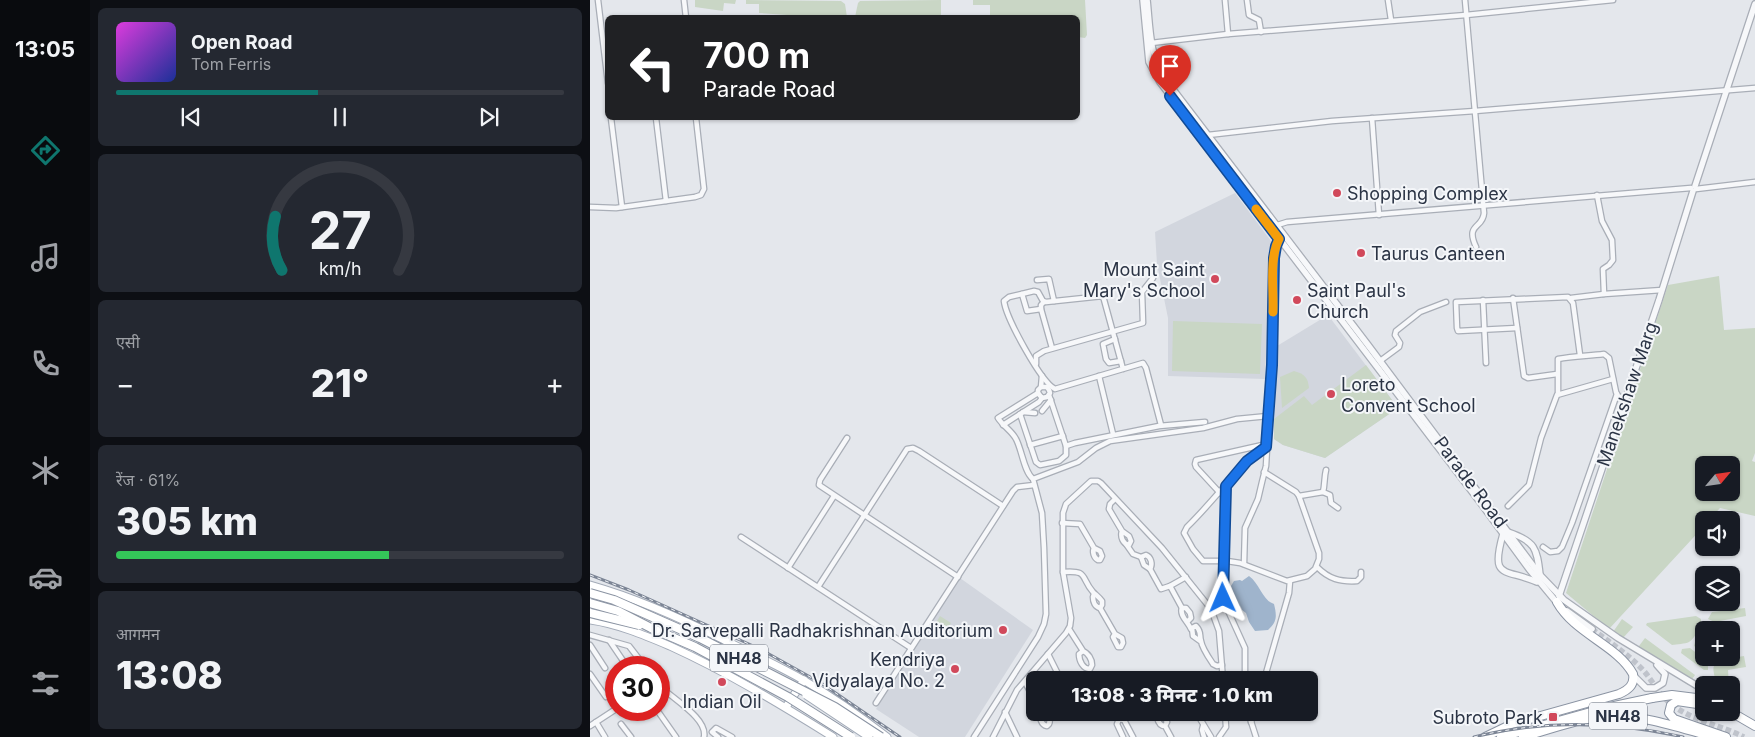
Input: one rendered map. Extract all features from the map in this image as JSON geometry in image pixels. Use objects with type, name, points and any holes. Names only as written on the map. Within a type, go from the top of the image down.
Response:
[{"type":"highway","name":"NH48","points":[[590,593],[614,600],[700,638],[835,707],[881,737]]},
{"type":"highway","points":[[1485,737],[1507,726],[1623,692],[1632,684],[1634,676],[1630,669],[1575,624],[1558,599]]},
{"type":"highway","name":"NH48","points":[[590,603],[618,611],[651,628],[695,646],[788,698],[851,737]]},
{"type":"highway","points":[[590,613],[651,628]]},
{"type":"highway","name":"NH48","points":[[1501,737],[1605,708],[1652,698],[1672,695],[1695,698]]},
{"type":"highway","points":[[1695,704],[1677,701],[1670,706],[1669,713],[1676,720],[1726,737]]},
{"type":"highway","name":"NH48","points":[[1523,737],[1587,720],[1619,716],[1649,721],[1714,737]]},
{"type":"highway","points":[[1740,717],[1755,726]]},
{"type":"main road","points":[[590,585],[684,620],[804,680],[888,737]]},
{"type":"main road","points":[[633,632],[627,623],[628,612],[633,605],[644,604]]},
{"type":"main road","points":[[590,620],[633,632],[696,658],[786,707],[833,737]]},
{"type":"main road","points":[[786,707],[804,680]]},
{"type":"main road","points":[[789,683],[869,737]]},
{"type":"street","points":[[598,0],[605,58]]},
{"type":"street","points":[[684,0],[686,15]]},
{"type":"street","name":"Parade Road","points":[[1143,0],[1149,44],[1160,72],[1273,226]]},
{"type":"street","name":"Parade Road","points":[[1147,0],[1149,62],[1160,82],[1380,361],[1429,432]]},
{"type":"street","points":[[1225,0],[1228,34]]},
{"type":"street","points":[[1247,0],[1249,15],[1259,20],[1261,32]]},
{"type":"street","points":[[1388,0],[1391,20]]},
{"type":"street","points":[[1464,0],[1484,217],[1475,227],[1472,234],[1476,247]]},
{"type":"street","points":[[1149,44],[1228,34],[1466,15],[1613,0]]},
{"type":"street","name":"Manekshaw Marg","points":[[1558,599],[1626,399],[1725,90],[1755,4]]},
{"type":"street","points":[[1208,135],[1372,118],[1755,88]]},
{"type":"street","points":[[1372,118],[1379,215]]},
{"type":"street","points":[[612,120],[622,207]]},
{"type":"street","points":[[656,120],[666,201]]},
{"type":"street","points":[[590,207],[609,209],[698,196],[704,193],[696,120]]},
{"type":"street","points":[[1273,226],[1287,222],[1597,195],[1694,189],[1755,182]]},
{"type":"street","points":[[1597,195],[1602,221],[1612,240],[1613,260],[1609,266],[1603,269],[1604,294]]},
{"type":"street","points":[[1244,564],[1245,528],[1258,499],[1264,472],[1269,414],[1274,258],[1276,246],[1282,237]]},
{"type":"street","name":"Parade Road","points":[[1282,237],[1558,599],[1695,685]]},
{"type":"street","points":[[1037,368],[1036,356],[1052,348],[1143,323],[1142,292],[1154,274]]},
{"type":"street","points":[[1037,280],[1049,279],[1054,301]]},
{"type":"street","points":[[1517,328],[1460,332],[1457,328],[1456,302],[1558,296],[1570,298],[1662,290]]},
{"type":"street","points":[[1022,413],[1036,462],[1040,465],[1061,460],[1066,455],[1066,446],[1051,394],[1011,322],[1004,302],[1006,299],[1036,291],[1044,302]]},
{"type":"street","points":[[1022,294],[1027,311],[1041,308]]},
{"type":"street","points":[[1044,302],[1103,296],[1123,369]]},
{"type":"street","points":[[1513,298],[1524,378],[1557,374]]},
{"type":"street","points":[[1570,298],[1573,302],[1580,355]]},
{"type":"street","points":[[1483,300],[1486,363]]},
{"type":"street","points":[[1044,302],[1041,308],[1052,348]]},
{"type":"street","points":[[1380,361],[1399,347],[1400,343],[1395,335],[1396,331],[1420,312],[1446,302]]},
{"type":"street","points":[[1115,339],[1103,344],[1106,359],[1109,363],[1121,361]]},
{"type":"street","points":[[1543,547],[1550,552],[1558,551],[1562,547],[1617,394],[1607,355],[1580,355],[1558,359],[1558,394]]},
{"type":"street","points":[[1003,425],[1039,402],[1042,398],[1099,376],[1140,364],[1145,365],[1161,425]]},
{"type":"street","points":[[1099,376],[1113,434]]},
{"type":"street","points":[[1508,506],[1528,485],[1555,397],[1558,394],[1613,379]]},
{"type":"street","points":[[975,737],[1038,637],[1044,624],[1046,603],[1043,519],[1033,479],[1027,472],[1014,436],[998,418],[1038,393],[1038,390],[1045,386]]},
{"type":"street","points":[[1038,393],[1042,398]]},
{"type":"street","points":[[1042,411],[1051,394]]},
{"type":"street","points":[[1617,394],[1626,399]]},
{"type":"street","points":[[1022,413],[1036,413]]},
{"type":"street","points":[[1033,479],[1078,462],[1096,448],[1110,441],[1201,428],[1238,419],[1264,417],[1269,414]]},
{"type":"street","points":[[1066,446],[1113,434],[1161,425],[1205,422]]},
{"type":"street","points":[[1030,445],[1063,436]]},
{"type":"street","points":[[847,438],[818,483],[820,487],[958,577]]},
{"type":"street","points":[[1264,472],[1296,492],[1299,496],[1319,559],[1316,566],[1306,576],[1285,581],[1244,564],[1203,561],[1184,533],[1187,527],[1220,493],[1247,461],[1267,446]]},
{"type":"street","points":[[1220,493],[1196,467],[1196,460],[1267,446]]},
{"type":"street","points":[[818,587],[904,452],[910,448],[919,451],[1003,506]]},
{"type":"street","points":[[1323,492],[1326,470]]},
{"type":"street","points":[[993,737],[1015,694],[1069,629],[1071,618],[1063,572],[1062,523],[1064,507],[1094,480],[1100,483],[1162,548],[1208,605],[1219,631],[1222,671]]},
{"type":"street","points":[[876,703],[1014,488],[1034,485]]},
{"type":"street","points":[[1226,486],[1227,505],[1223,561],[1223,598],[1245,648],[1245,671]]},
{"type":"street","points":[[1299,496],[1323,492],[1329,494],[1331,503],[1338,508]]},
{"type":"street","points":[[788,568],[834,496]]},
{"type":"street","points":[[1115,499],[1109,507],[1122,532],[1121,537],[1135,555],[1149,557],[1152,564],[1150,569]]},
{"type":"street","points":[[1062,523],[1080,524],[1094,548]]},
{"type":"street","points":[[1122,532],[1128,533],[1130,538],[1130,543],[1126,544]]},
{"type":"street","points":[[1540,575],[1538,556],[1532,543],[1524,537],[1506,533],[1498,555],[1500,566],[1509,574],[1540,583]]},
{"type":"street","name":"Parade Road","points":[[1506,533],[1540,583],[1592,629]]},
{"type":"street","points":[[741,537],[911,648]]},
{"type":"street","points":[[1141,557],[1144,565],[1150,569],[1161,589],[1186,577]]},
{"type":"street","points":[[1316,566],[1324,574],[1339,581],[1357,581],[1360,579],[1361,572]]},
{"type":"street","points":[[1063,572],[1075,571],[1081,573],[1094,594],[1092,597],[1094,604],[1100,608],[1115,634]]},
{"type":"street","points":[[1267,671],[1290,591],[1290,581]]},
{"type":"street","points":[[1170,586],[1182,608],[1182,614],[1188,621],[1194,638],[1200,641],[1213,664],[1222,666]]},
{"type":"street","points":[[1182,608],[1186,608],[1190,613],[1188,621]]},
{"type":"street","points":[[1191,629],[1194,626],[1197,627],[1201,634],[1200,641]]},
{"type":"street","points":[[1069,629],[1083,651]]},
{"type":"street","points":[[590,635],[630,647],[637,656]]},
{"type":"street","points":[[609,640],[620,656]]},
{"type":"street","points":[[590,645],[605,668]]},
{"type":"street","points":[[1634,676],[1644,687],[1650,689],[1660,686],[1665,677],[1662,669],[1637,650]]},
{"type":"street","points":[[1048,654],[1056,671]]},
{"type":"street","points":[[590,674],[605,696]]},
{"type":"street","points":[[670,694],[696,716],[702,725],[704,735],[717,728],[732,737]]},
{"type":"street","points":[[1005,712],[1017,737]]},
{"type":"street","points":[[590,726],[605,716]]},
{"type":"street","points":[[1123,737],[1117,724],[1119,719],[1124,720],[1133,737]]},
{"type":"street","points":[[665,721],[676,737]]},
{"type":"street","points":[[1200,721],[1211,737]]},
{"type":"street","points":[[1219,737],[1226,727],[1226,721]]},
{"type":"street","points":[[596,722],[605,737]]},
{"type":"street","points":[[1251,722],[1256,737]]},
{"type":"street","points":[[622,724],[631,737]]},
{"type":"street","points":[[1165,726],[1171,737]]},
{"type":"street","points":[[1203,726],[1204,737]]},
{"type":"street","points":[[713,730],[713,733],[718,737]]},
{"type":"shaded area","name":"Mount Saint Mary's School","points":[[1235,193],[1271,241],[1265,379],[1168,376],[1168,318],[1157,264],[1155,232]]},
{"type":"shaded area","name":"Loreto Convent School","points":[[1328,315],[1398,408],[1325,458],[1283,445],[1274,439],[1277,346]]},
{"type":"shaded area","name":"Kendriya Vidyalaya No. 2","points":[[960,578],[1033,630],[965,737],[919,737],[876,709]]},
{"type":"green space","points":[[695,0],[736,0],[735,4],[724,3],[723,11],[695,7]]},
{"type":"green space","points":[[746,0],[841,1],[845,4],[847,15],[759,13],[759,4],[746,4]]},
{"type":"green space","points":[[941,0],[941,15],[855,15],[860,1]]},
{"type":"green space","points":[[973,0],[1085,0],[1087,35],[1085,38],[1080,37],[1080,15],[990,15],[990,5],[973,5]]},
{"type":"green space","points":[[1719,276],[1724,330],[1755,328],[1755,453],[1752,461],[1755,462],[1755,516],[1740,511],[1720,508],[1717,511],[1695,511],[1695,536],[1609,629],[1566,593],[1668,285]]},
{"type":"green space","points":[[1173,321],[1262,324],[1260,374],[1172,371]]},
{"type":"green space","points":[[1366,365],[1398,408],[1325,458],[1283,445],[1274,439],[1274,419],[1304,396],[1312,405]]},
{"type":"green space","points":[[1294,371],[1305,377],[1309,388],[1282,408],[1280,377]]},
{"type":"green space","points":[[1745,608],[1746,616],[1720,621],[1708,619],[1712,612],[1740,611],[1740,609]]},
{"type":"green space","points":[[940,616],[951,623],[941,638],[931,631]]},
{"type":"green space","points":[[1696,616],[1701,619],[1701,621],[1695,621],[1695,636],[1689,642],[1672,645],[1646,625],[1647,623]]},
{"type":"green space","points":[[1622,619],[1633,627],[1623,638],[1613,632]]},
{"type":"green space","points":[[1645,638],[1695,675],[1688,685],[1639,650],[1639,646]]},
{"type":"green space","points":[[1690,648],[1695,652],[1695,663],[1681,653],[1682,649]]},
{"type":"green space","points":[[1744,656],[1746,667],[1728,670],[1728,676],[1715,676],[1714,666],[1740,666],[1740,657]]},
{"type":"green space","points":[[1699,666],[1708,666],[1708,670],[1704,670]]},
{"type":"water","points":[[1249,576],[1267,599],[1274,604],[1276,619],[1268,630],[1255,631],[1246,613],[1237,605],[1231,586],[1234,581],[1242,581]]},
{"type":"tunnel","points":[[1592,629],[1637,664],[1647,674],[1662,696],[1678,709],[1744,737]]},
{"type":"railway","points":[[590,575],[629,590],[760,649],[821,683],[900,737]]},
{"type":"railway","points":[[1474,737],[1500,731],[1552,725],[1605,725],[1683,737]]},
{"type":"slow traffic","points":[[1256,209],[1279,239],[1274,258],[1273,312]]},
{"type":"place","name":"Shopping Complex","points":[[1337,193]]},
{"type":"place","name":"Taurus Canteen","points":[[1361,253]]},
{"type":"place","name":"Mount Saint Mary's School","points":[[1215,279]]},
{"type":"place","name":"Saint Paul's Church","points":[[1297,300]]},
{"type":"place","name":"Loreto Convent School","points":[[1331,394]]},
{"type":"place","name":"Dr. Sarvepalli Radhakrishnan Auditorium","points":[[1003,630]]},
{"type":"place","name":"Kendriya Vidyalaya No. 2","points":[[955,669]]},
{"type":"place","name":"Indian Oil","points":[[722,682]]},
{"type":"place","name":"Subroto Park","points":[[1553,717]]},
{"type":"route","points":[[1170,96],[1279,239],[1274,258],[1272,365],[1266,447],[1247,461],[1226,486],[1227,505],[1223,561],[1223,598]]}]
